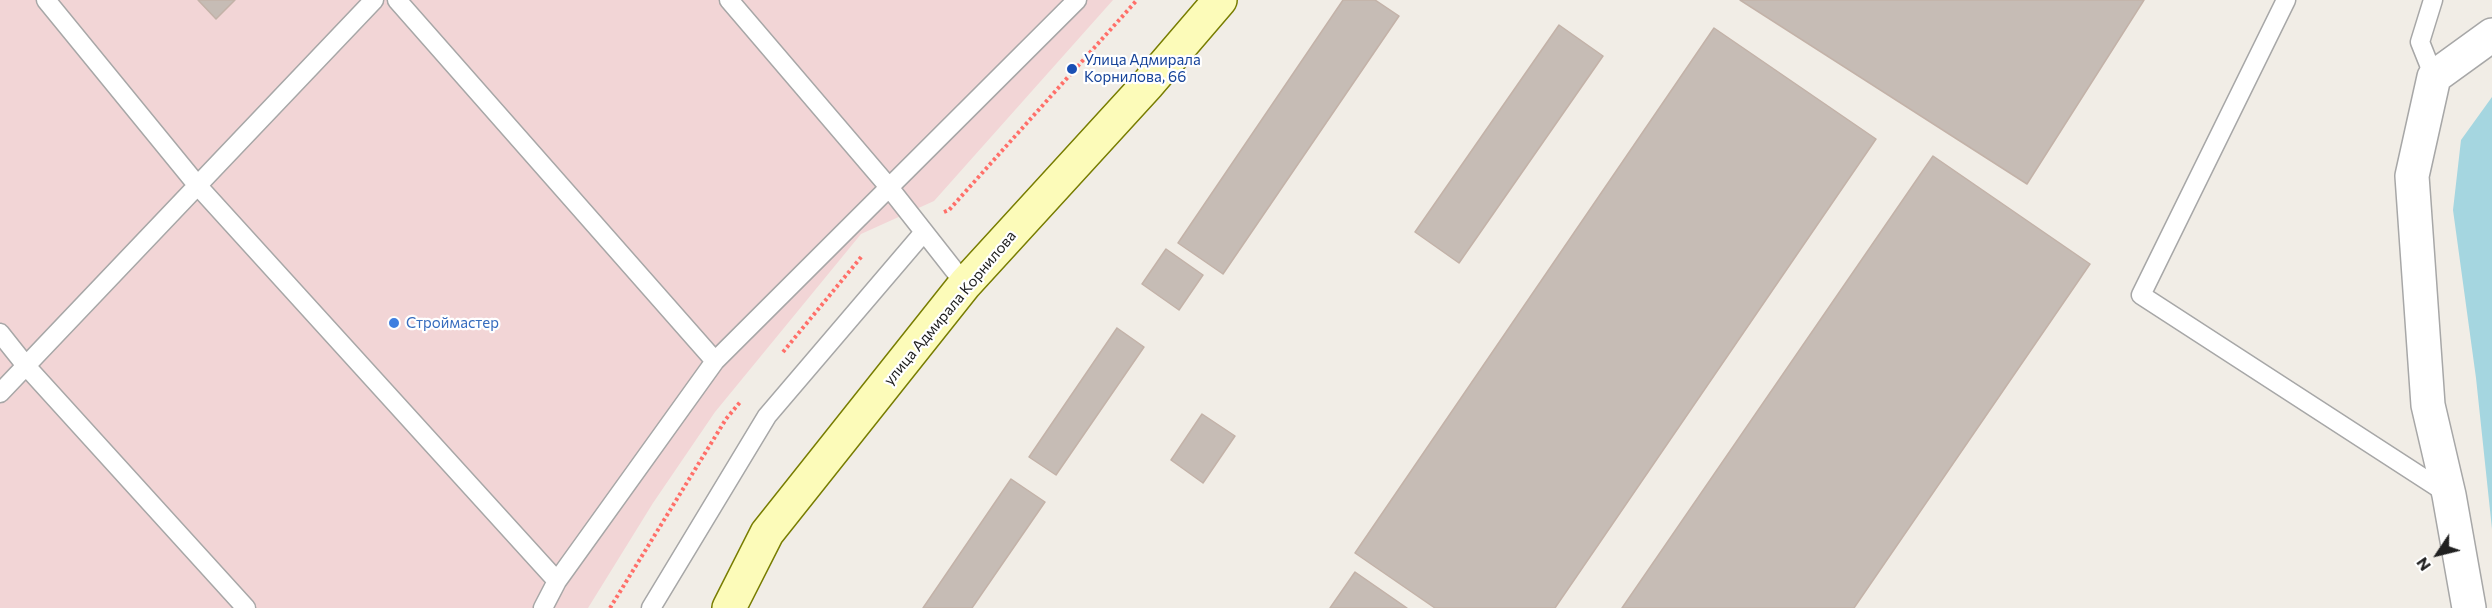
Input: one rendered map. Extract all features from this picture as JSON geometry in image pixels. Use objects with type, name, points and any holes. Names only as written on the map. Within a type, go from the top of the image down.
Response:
[{"type":"main road","name":"улица Адмирала Корнилова","points":[[729,608],[767,533],[965,284],[1148,84],[1221,0]]},
{"type":"street","points":[[2469,608],[2449,495],[2428,405],[2412,176],[2434,77],[2492,35]]},
{"type":"lane","points":[[46,0],[198,186],[556,581]]},
{"type":"lane","points":[[0,393],[374,0]]},
{"type":"lane","points":[[397,0],[715,361]]},
{"type":"lane","points":[[729,0],[888,186],[965,284]]},
{"type":"lane","points":[[543,608],[556,581],[715,361],[1077,0]]},
{"type":"lane","points":[[2286,0],[2141,295],[2449,495]]},
{"type":"lane","points":[[2433,0],[2420,42],[2434,77]]},
{"type":"lane","points":[[651,608],[767,416],[924,232]]},
{"type":"lane","points":[[0,333],[27,367],[246,608]]},
{"type":"shaded area","name":"Строймастер","points":[[0,0],[1113,0],[934,201],[861,234],[715,412],[653,503],[588,608],[0,608]]},
{"type":"water","points":[[2492,97],[2492,529],[2476,378],[2453,210],[2461,140]]},
{"type":"building","points":[[198,0],[235,0],[216,19]]},
{"type":"building","points":[[1343,0],[1375,0],[1399,16],[1223,274],[1178,243]]},
{"type":"building","points":[[1740,0],[2144,0],[2027,184]]},
{"type":"building","points":[[1559,25],[1603,56],[1459,263],[1415,232]]},
{"type":"building","points":[[1714,28],[1876,139],[1555,608],[1435,608],[1355,553]]},
{"type":"building","points":[[1933,156],[2090,264],[1854,608],[1622,608]]},
{"type":"building","points":[[1166,249],[1203,275],[1179,310],[1142,284]]},
{"type":"building","points":[[1117,328],[1144,347],[1056,475],[1029,457]]},
{"type":"building","points":[[1202,414],[1235,436],[1203,483],[1171,460]]},
{"type":"building","points":[[1011,479],[1045,502],[972,608],[923,608]]},
{"type":"building","points":[[1355,572],[1407,608],[1330,608]]},
{"type":"place","name":"Улица Адмирала Корнилова, 66","points":[[1072,69]]},
{"type":"place","name":"Строймастер","points":[[394,323]]}]
